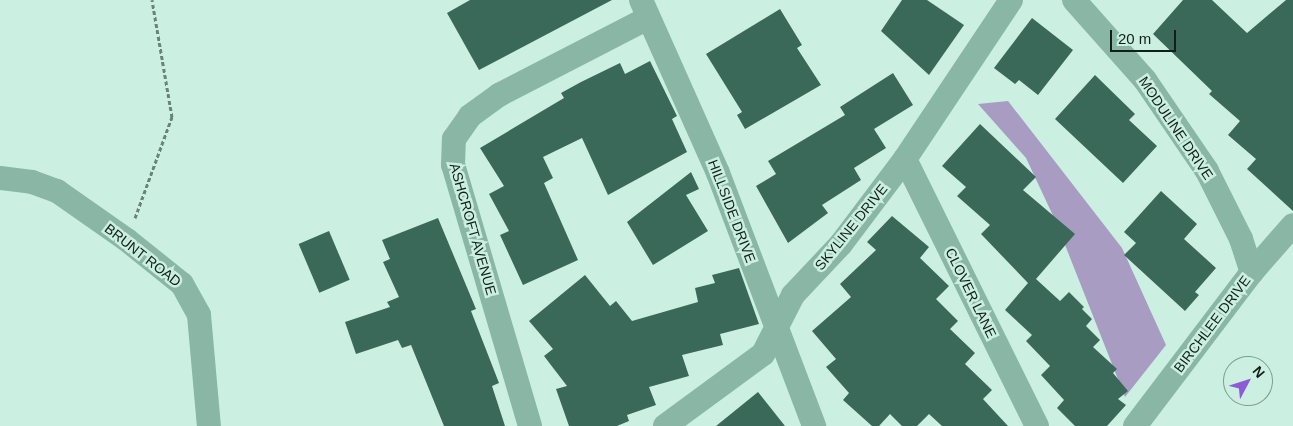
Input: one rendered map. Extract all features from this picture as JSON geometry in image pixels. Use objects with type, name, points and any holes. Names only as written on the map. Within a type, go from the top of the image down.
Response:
[{"type":"street","name":"SKYLINE DRIVE","points":[[665,426],[763,354],[778,330],[793,295],[840,244],[905,159],[1011,0]]},
{"type":"street","name":"MODULINE DRIVE","points":[[1074,0],[1145,80],[1207,171],[1241,238],[1252,272]]},
{"type":"street","name":"HILLSIDE DRIVE","points":[[644,9],[718,173],[814,426]]},
{"type":"street","name":"ASHCROFT AVENUE","points":[[530,426],[453,165],[454,139],[470,116],[499,95],[644,9]]},
{"type":"street","name":"CLOVER LANE","points":[[905,159],[1037,426]]},
{"type":"street","name":"BRUNT ROAD","points":[[0,178],[32,182],[56,191],[128,240],[182,284],[191,297],[199,315],[209,426]]},
{"type":"street","name":"BIRCHLEE DRIVE","points":[[1135,426],[1252,272],[1293,225]]},
{"type":"path","points":[[128,240],[172,117],[152,0]]},
{"type":"shaded area","points":[[1008,101],[1122,248],[1166,345],[1125,397],[1056,222],[1026,158],[978,104]]},
{"type":"building","points":[[470,0],[612,0],[479,70],[447,13]]},
{"type":"building","points":[[902,0],[927,0],[964,25],[929,75],[881,31]]},
{"type":"building","points":[[1183,0],[1212,0],[1247,33],[1286,0],[1293,0],[1293,211],[1247,169],[1256,159],[1228,135],[1240,121],[1209,94],[1212,91],[1153,34]]},
{"type":"building","points":[[780,9],[802,45],[797,48],[821,85],[745,129],[737,115],[742,112],[706,54]]},
{"type":"building","points":[[1032,18],[1073,50],[1038,95],[1019,80],[1015,84],[994,68]]},
{"type":"building","points":[[650,61],[677,116],[672,119],[687,152],[608,195],[582,138],[543,157],[553,178],[544,183],[578,260],[523,285],[500,235],[509,231],[489,194],[504,186],[480,148],[564,98],[561,93],[581,82],[620,63],[625,74]]},
{"type":"building","points":[[893,73],[913,105],[874,129],[886,148],[854,168],[861,180],[822,205],[828,213],[788,243],[756,186],[776,174],[768,161],[845,115],[840,107]]},
{"type":"building","points":[[1095,75],[1135,114],[1129,120],[1157,146],[1123,183],[1055,119]]},
{"type":"building","points":[[980,124],[1036,177],[1023,190],[1075,234],[1036,279],[1060,301],[1069,292],[1084,307],[1082,309],[1092,319],[1086,326],[1100,340],[1093,347],[1117,369],[1113,373],[1128,391],[1118,399],[1126,405],[1107,426],[1075,426],[1057,408],[1064,400],[1041,375],[1050,366],[1026,341],[1032,335],[1005,310],[1028,283],[981,234],[990,225],[957,196],[966,187],[942,166]]},
{"type":"building","points":[[691,172],[699,189],[686,195],[708,231],[653,265],[627,222]]},
{"type":"building","points":[[1161,191],[1197,224],[1184,239],[1216,268],[1195,292],[1199,295],[1185,311],[1124,255],[1136,243],[1124,232]]},
{"type":"building","points":[[892,216],[929,247],[920,258],[949,286],[936,299],[958,321],[950,329],[975,353],[965,364],[992,390],[983,399],[1008,426],[942,426],[929,414],[917,426],[902,426],[890,414],[879,426],[872,426],[843,400],[849,393],[826,367],[836,359],[812,331],[851,297],[840,284],[876,250],[867,242]]},
{"type":"building","points":[[438,218],[476,309],[471,311],[499,383],[492,386],[505,426],[444,426],[411,345],[402,348],[398,340],[356,354],[345,322],[390,307],[387,302],[399,297],[383,262],[390,259],[382,240]]},
{"type":"building","points":[[329,231],[350,280],[319,293],[299,244]]},
{"type":"building","points":[[739,268],[759,324],[720,334],[723,345],[682,355],[689,376],[649,387],[656,405],[627,415],[629,421],[617,426],[569,426],[556,389],[567,386],[544,356],[553,349],[529,321],[585,275],[610,306],[616,301],[632,321],[698,302],[695,288],[715,283],[712,275]]},
{"type":"building","points":[[758,392],[785,426],[716,426]]}]
